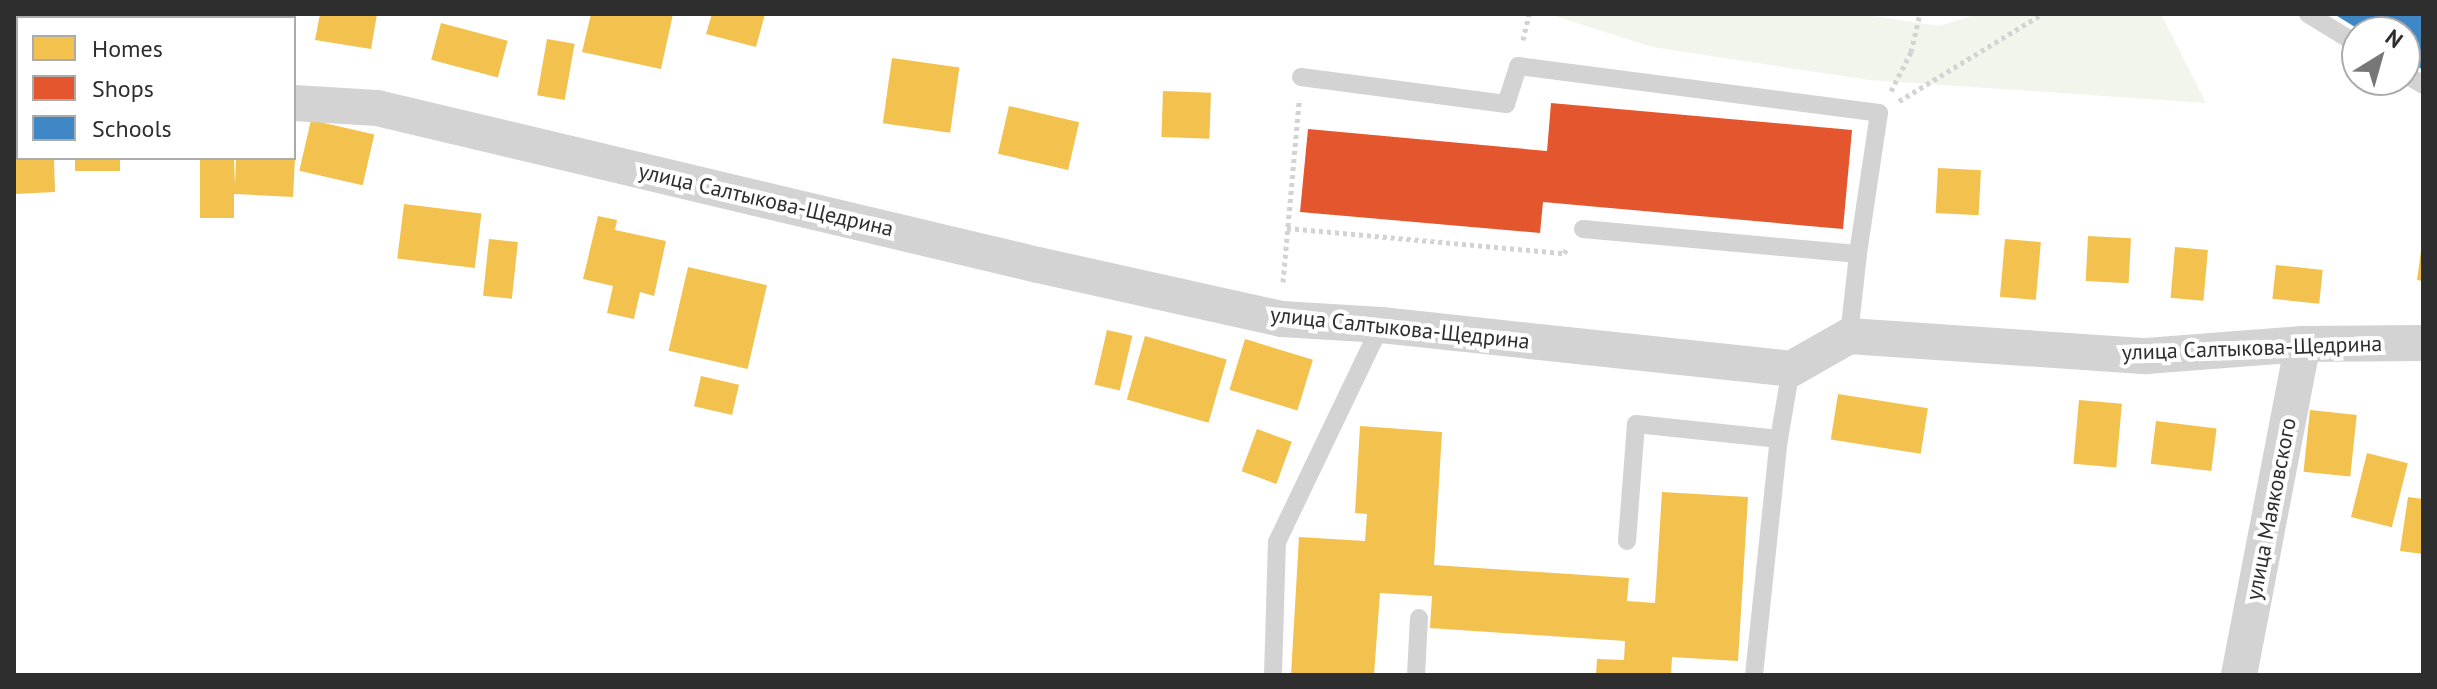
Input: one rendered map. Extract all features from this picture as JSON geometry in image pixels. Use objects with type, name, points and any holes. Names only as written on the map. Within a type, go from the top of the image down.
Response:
[{"type":"street","name":"улица Салтыкова-Щедрина","points":[[296,103],[377,108],[1038,265],[1282,319],[1381,325],[1791,369]]},
{"type":"street","name":"улица Салтыкова-Щедрина","points":[[1849,336],[2146,356],[2303,344],[2423,343]]},
{"type":"street","points":[[1791,369],[1849,336]]},
{"type":"street","name":"улица Маяковского","points":[[2239,675],[2303,344]]},
{"type":"lane","points":[[2308,14],[2341,34]]},
{"type":"lane","points":[[1301,77],[1506,104],[1518,66],[1879,113],[1849,336]]},
{"type":"lane","points":[[1583,229],[1858,254]]},
{"type":"lane","points":[[1273,675],[1277,542],[1381,325]]},
{"type":"lane","points":[[1754,675],[1779,439],[1791,369]]},
{"type":"lane","points":[[1627,541],[1636,424],[1779,439]]},
{"type":"lane","points":[[1416,675],[1419,618]]},
{"type":"path","points":[[1879,113],[1911,52],[1920,14]]},
{"type":"path","points":[[1879,113],[2042,14]]},
{"type":"path","points":[[1286,239],[1301,77]]},
{"type":"path","points":[[1287,228],[1564,253],[1583,229]]},
{"type":"shaded area","points":[[1549,14],[1860,14],[1939,26],[1978,14],[2161,14],[2206,103],[1869,80],[1652,47]]},
{"type":"building: Homes","points":[[251,14],[260,16],[223,16]]},
{"type":"building: Homes","points":[[320,14],[377,14],[371,49],[315,40]]},
{"type":"building: Homes","points":[[591,14],[673,14],[661,69],[582,52]]},
{"type":"building: Homes","points":[[712,14],[765,14],[756,47],[706,34]]},
{"type":"building: Homes","points":[[441,23],[508,41],[498,78],[431,60]]},
{"type":"building: Homes","points":[[547,39],[575,44],[565,100],[537,95]]},
{"type":"building: Homes","points":[[892,58],[959,67],[950,133],[883,123]]},
{"type":"building: Homes","points":[[1163,91],[1211,93],[1209,139],[1161,137]]},
{"type":"building: Homes","points":[[1009,106],[1079,122],[1068,170],[998,154]]},
{"type":"building: Homes","points":[[311,120],[374,135],[363,185],[299,171]]},
{"type":"building: Homes","points":[[14,127],[16,160],[54,160],[55,192],[14,194]]},
{"type":"building: Homes","points":[[75,160],[120,160],[120,171],[75,171]]},
{"type":"building: Homes","points":[[200,160],[234,160],[235,186],[236,160],[295,160],[293,197],[234,194],[234,218],[200,218]]},
{"type":"building: Homes","points":[[1938,168],[1981,170],[1979,215],[1936,213]]},
{"type":"building: Homes","points":[[404,204],[481,214],[475,268],[397,259]]},
{"type":"building: Homes","points":[[598,216],[617,220],[615,230],[666,241],[654,296],[640,292],[634,319],[607,313],[613,286],[583,279]]},
{"type":"building: Homes","points":[[2088,236],[2131,238],[2129,283],[2086,281]]},
{"type":"building: Homes","points":[[489,239],[518,242],[512,299],[483,296]]},
{"type":"building: Homes","points":[[2005,239],[2041,242],[2036,300],[2000,297]]},
{"type":"building: Homes","points":[[2175,247],[2208,250],[2203,301],[2171,298]]},
{"type":"building: Homes","points":[[2423,251],[2423,281],[2417,280]]},
{"type":"building: Homes","points":[[2276,265],[2323,270],[2319,304],[2272,299]]},
{"type":"building: Homes","points":[[688,267],[767,285],[748,369],[669,351]]},
{"type":"building: Homes","points":[[1107,330],[1132,336],[1120,390],[1094,385]]},
{"type":"building: Homes","points":[[1145,336],[1227,359],[1209,423],[1127,399]]},
{"type":"building: Homes","points":[[1245,339],[1313,360],[1297,410],[1230,390]]},
{"type":"building: Homes","points":[[701,376],[739,385],[732,415],[694,406]]},
{"type":"building: Homes","points":[[1838,394],[1928,408],[1921,454],[1831,439]]},
{"type":"building: Homes","points":[[2079,400],[2122,404],[2116,468],[2073,464]]},
{"type":"building: Homes","points":[[2310,410],[2357,415],[2350,477],[2304,472]]},
{"type":"building: Homes","points":[[2156,421],[2217,428],[2211,471],[2151,464]]},
{"type":"building: Homes","points":[[1360,426],[1442,432],[1434,565],[1629,578],[1627,601],[1655,603],[1662,492],[1748,497],[1738,661],[1672,657],[1671,675],[1596,675],[1597,659],[1624,660],[1625,641],[1430,628],[1432,596],[1380,593],[1374,675],[1291,675],[1299,537],[1365,541],[1367,514],[1355,513]]},
{"type":"building: Homes","points":[[1257,429],[1292,442],[1276,484],[1242,471]]},
{"type":"building: Homes","points":[[2367,453],[2408,463],[2392,527],[2351,517]]},
{"type":"building: Homes","points":[[2408,497],[2423,499],[2423,554],[2400,551]]},
{"type":"building: Shops","points":[[1551,103],[1852,130],[1843,229],[1543,202],[1540,233],[1300,212],[1308,129],[1547,151]]},
{"type":"building: Schools","points":[[2334,14],[2423,14],[2423,70],[2421,16],[2341,18]]}]
